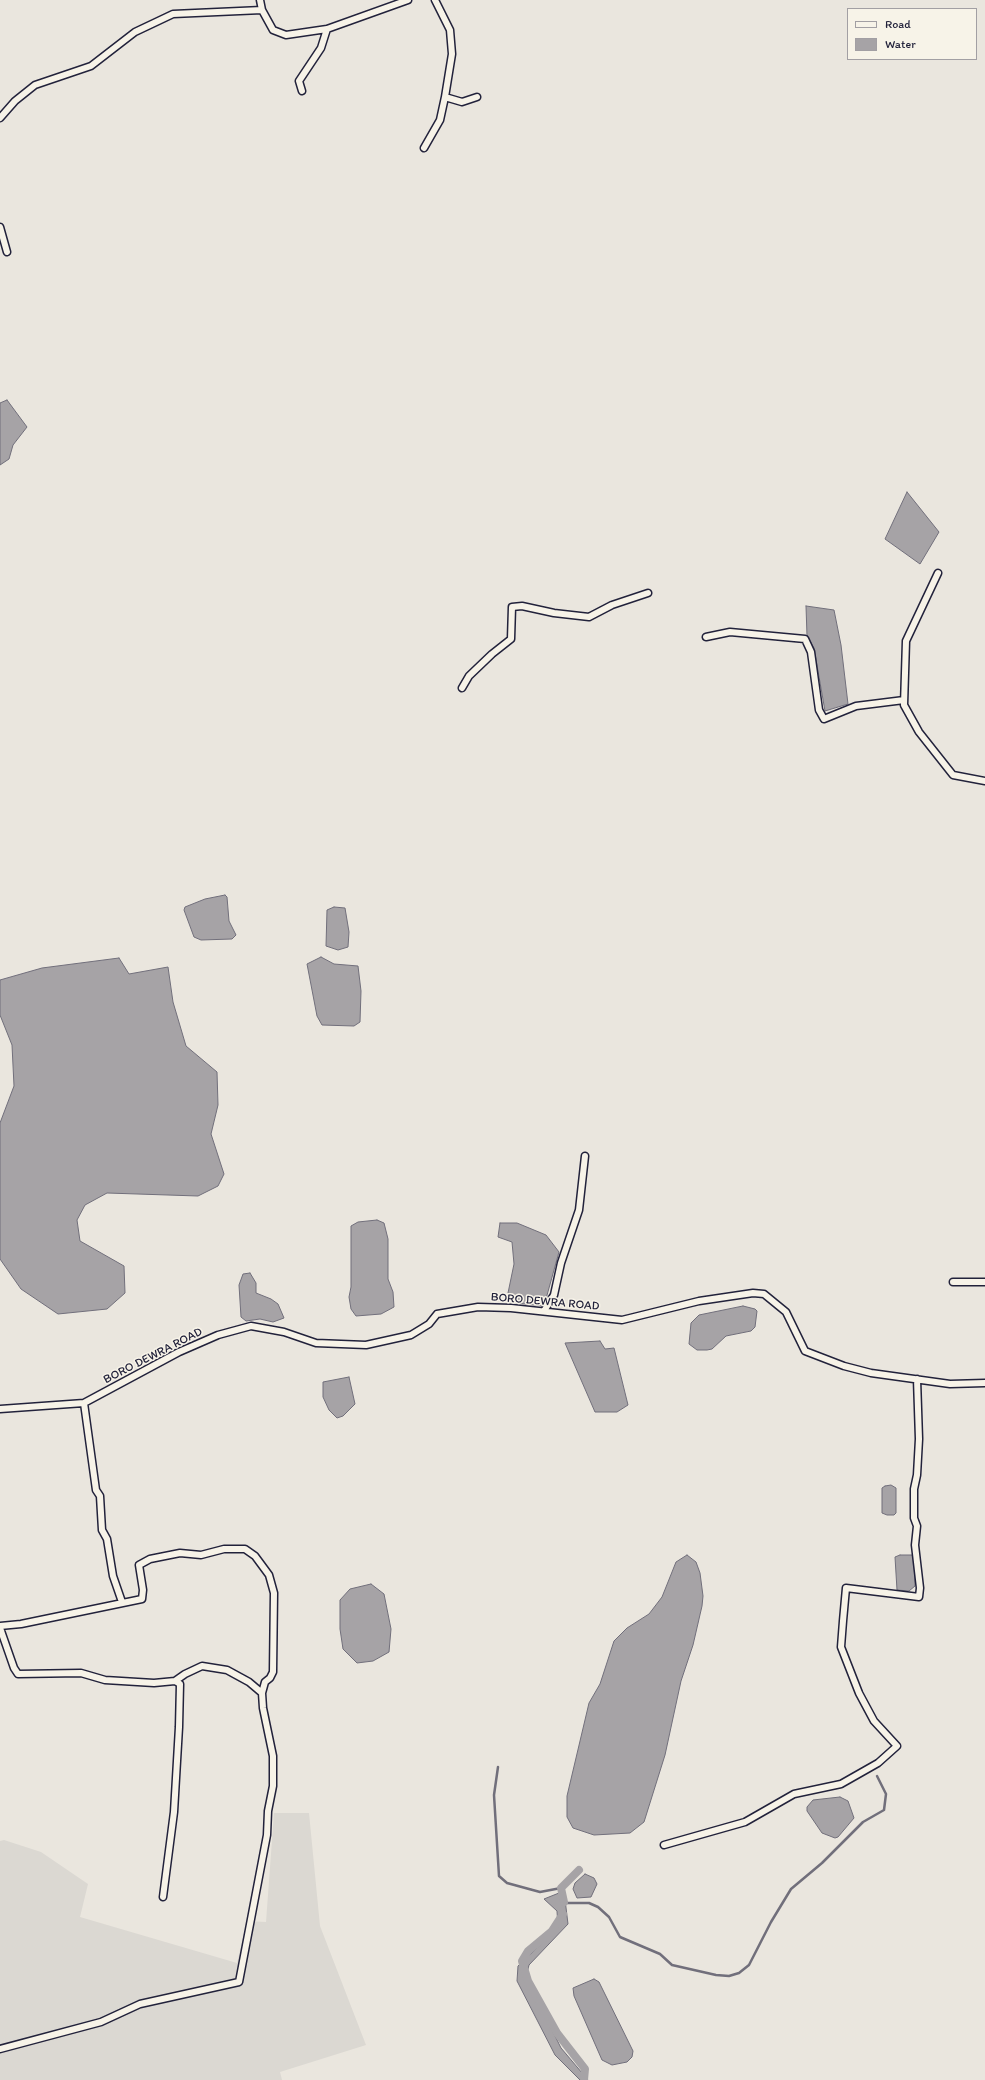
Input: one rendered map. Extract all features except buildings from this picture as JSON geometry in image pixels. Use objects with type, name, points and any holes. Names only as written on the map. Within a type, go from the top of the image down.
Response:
[{"type":"street","points":[[260,0],[262,10],[273,30],[286,35],[327,29],[408,0]]},
{"type":"street","points":[[424,148],[440,120],[452,54],[450,30],[435,0]]},
{"type":"street","points":[[0,118],[15,101],[35,85],[91,66],[135,32],[173,14],[262,10]]},
{"type":"street","points":[[302,91],[299,80],[321,48],[327,29]]},
{"type":"street","points":[[445,97],[462,102],[477,97]]},
{"type":"street","points":[[0,228],[7,252]]},
{"type":"street","points":[[938,573],[906,641],[904,700],[919,732],[953,775],[985,781]]},
{"type":"street","points":[[462,688],[469,676],[510,639],[512,607],[522,606],[554,613],[589,617],[612,605],[648,593]]},
{"type":"street","points":[[706,637],[730,632],[805,639],[811,652],[819,710],[824,719],[856,706],[904,700]]},
{"type":"street","points":[[544,1311],[554,1295],[561,1263],[579,1210],[585,1156]]},
{"type":"street","points":[[953,1282],[985,1282]]},
{"type":"street","name":"BORO DEWRA ROAD","points":[[0,1408],[84,1403],[179,1352],[218,1335],[251,1326],[284,1332],[316,1343],[366,1345],[411,1335],[429,1324],[437,1314],[478,1307],[511,1308],[622,1320],[699,1301],[753,1293],[764,1294],[786,1312],[805,1351],[844,1366],[871,1372],[950,1384],[985,1384]]},
{"type":"street","points":[[664,1845],[745,1822],[794,1794],[841,1784],[878,1763],[898,1746],[874,1721],[859,1693],[841,1647],[846,1588],[919,1597],[920,1588],[915,1545],[917,1526],[914,1511],[918,1439],[917,1379]]},
{"type":"street","points":[[84,1403],[96,1490],[100,1496],[102,1530],[107,1539],[113,1576],[122,1602]]},
{"type":"street","points":[[0,2050],[101,2022],[140,2004],[238,1982],[267,1836],[268,1811],[273,1786],[273,1756],[263,1708],[262,1693],[264,1684],[272,1676],[273,1672],[274,1593],[269,1575],[249,1550],[230,1548],[201,1555],[180,1553],[161,1556],[142,1562],[139,1565],[142,1599],[0,1627],[14,1668],[18,1674],[81,1673],[105,1680],[154,1683],[176,1681],[185,1674],[202,1666],[227,1670],[249,1682],[262,1693]]},
{"type":"street","points":[[163,1897],[174,1812],[180,1684],[176,1681]]},
{"type":"shaded area","points":[[274,1813],[309,1813],[320,1926],[366,2045],[280,2072],[282,2080],[0,2080],[0,1841],[4,1840],[41,1852],[88,1884],[80,1917],[237,1963],[247,1921],[266,1922]]},
{"type":"water","points":[[7,400],[27,427],[13,445],[9,459],[0,465],[0,403]]},
{"type":"water","points":[[907,492],[939,532],[920,564],[885,539]]},
{"type":"water","points":[[806,606],[834,610],[841,645],[848,704],[825,711],[814,648],[807,636]]},
{"type":"water","points":[[225,895],[227,897],[229,921],[236,935],[232,939],[201,940],[194,937],[184,910],[185,907],[205,899]]},
{"type":"water","points":[[334,907],[345,908],[349,932],[348,947],[338,950],[326,946],[327,910]]},
{"type":"water","points":[[321,957],[334,964],[358,966],[361,991],[360,1022],[354,1026],[322,1025],[317,1016],[307,964]]},
{"type":"water","points":[[119,958],[129,974],[168,967],[173,1002],[186,1046],[217,1072],[218,1105],[211,1134],[224,1174],[218,1186],[198,1196],[107,1193],[85,1205],[77,1220],[80,1241],[124,1266],[125,1293],[107,1309],[58,1314],[21,1289],[0,1259],[0,1123],[14,1086],[12,1045],[0,1015],[0,980],[42,968]]},
{"type":"water","points":[[377,1220],[384,1223],[388,1239],[388,1279],[393,1292],[394,1307],[381,1314],[356,1316],[351,1309],[349,1297],[351,1287],[351,1226],[358,1222]]},
{"type":"water","points":[[500,1223],[517,1223],[546,1235],[559,1252],[544,1306],[516,1303],[508,1293],[514,1264],[512,1242],[498,1237]]},
{"type":"water","points":[[250,1273],[256,1283],[256,1293],[271,1299],[278,1304],[284,1318],[273,1322],[260,1319],[246,1321],[241,1317],[239,1285],[243,1274]]},
{"type":"water","points":[[743,1306],[755,1309],[757,1311],[755,1327],[751,1331],[726,1336],[712,1349],[697,1350],[689,1344],[691,1323],[699,1315]]},
{"type":"water","points":[[600,1341],[605,1349],[614,1348],[628,1405],[617,1412],[595,1412],[565,1343]]},
{"type":"water","points":[[349,1377],[355,1404],[343,1416],[337,1418],[329,1410],[323,1397],[323,1382]]},
{"type":"water","points":[[891,1485],[896,1488],[896,1513],[894,1515],[882,1513],[882,1488]]},
{"type":"water","points":[[687,1555],[696,1562],[700,1573],[703,1596],[702,1606],[693,1645],[681,1681],[665,1755],[644,1822],[630,1833],[594,1835],[573,1828],[567,1817],[567,1796],[589,1703],[600,1684],[614,1641],[627,1628],[649,1614],[662,1597],[676,1562]]},
{"type":"water","points":[[900,1555],[912,1555],[914,1557],[915,1586],[909,1591],[897,1590],[895,1557]]},
{"type":"water","points":[[371,1584],[384,1594],[391,1629],[389,1652],[373,1661],[357,1663],[343,1649],[340,1629],[340,1600],[350,1589]]},
{"type":"water","points":[[840,1797],[848,1801],[854,1818],[838,1837],[835,1838],[822,1833],[807,1811],[807,1807],[813,1800]]},
{"type":"water","points":[[585,1874],[594,1878],[597,1884],[591,1897],[577,1898],[573,1889],[575,1883]]},
{"type":"water","points":[[564,1891],[568,1924],[529,1965],[526,1977],[561,2048],[588,2080],[580,2080],[555,2055],[517,1981],[518,1966],[558,1928],[557,1911],[544,1899]]},
{"type":"water","points":[[594,1979],[599,1982],[633,2051],[632,2057],[627,2062],[612,2065],[602,2060],[574,1996],[573,1988]]},
{"type":"waterway","points":[[498,1767],[494,1795],[499,1876],[507,1883],[540,1892],[561,1888]]},
{"type":"waterway","points":[[564,1903],[589,1903],[598,1907],[609,1917],[620,1937],[660,1954],[672,1965],[716,1975],[729,1976],[739,1973],[749,1965],[771,1922],[791,1889],[822,1863],[863,1822],[884,1810],[886,1794],[877,1776]]},
{"type":"waterway","points":[[564,1902],[561,1888],[579,1870]]},
{"type":"waterway","points":[[563,1914],[552,1931],[528,1951],[522,1961],[528,1981],[557,2033],[585,2069],[584,2080]]}]
